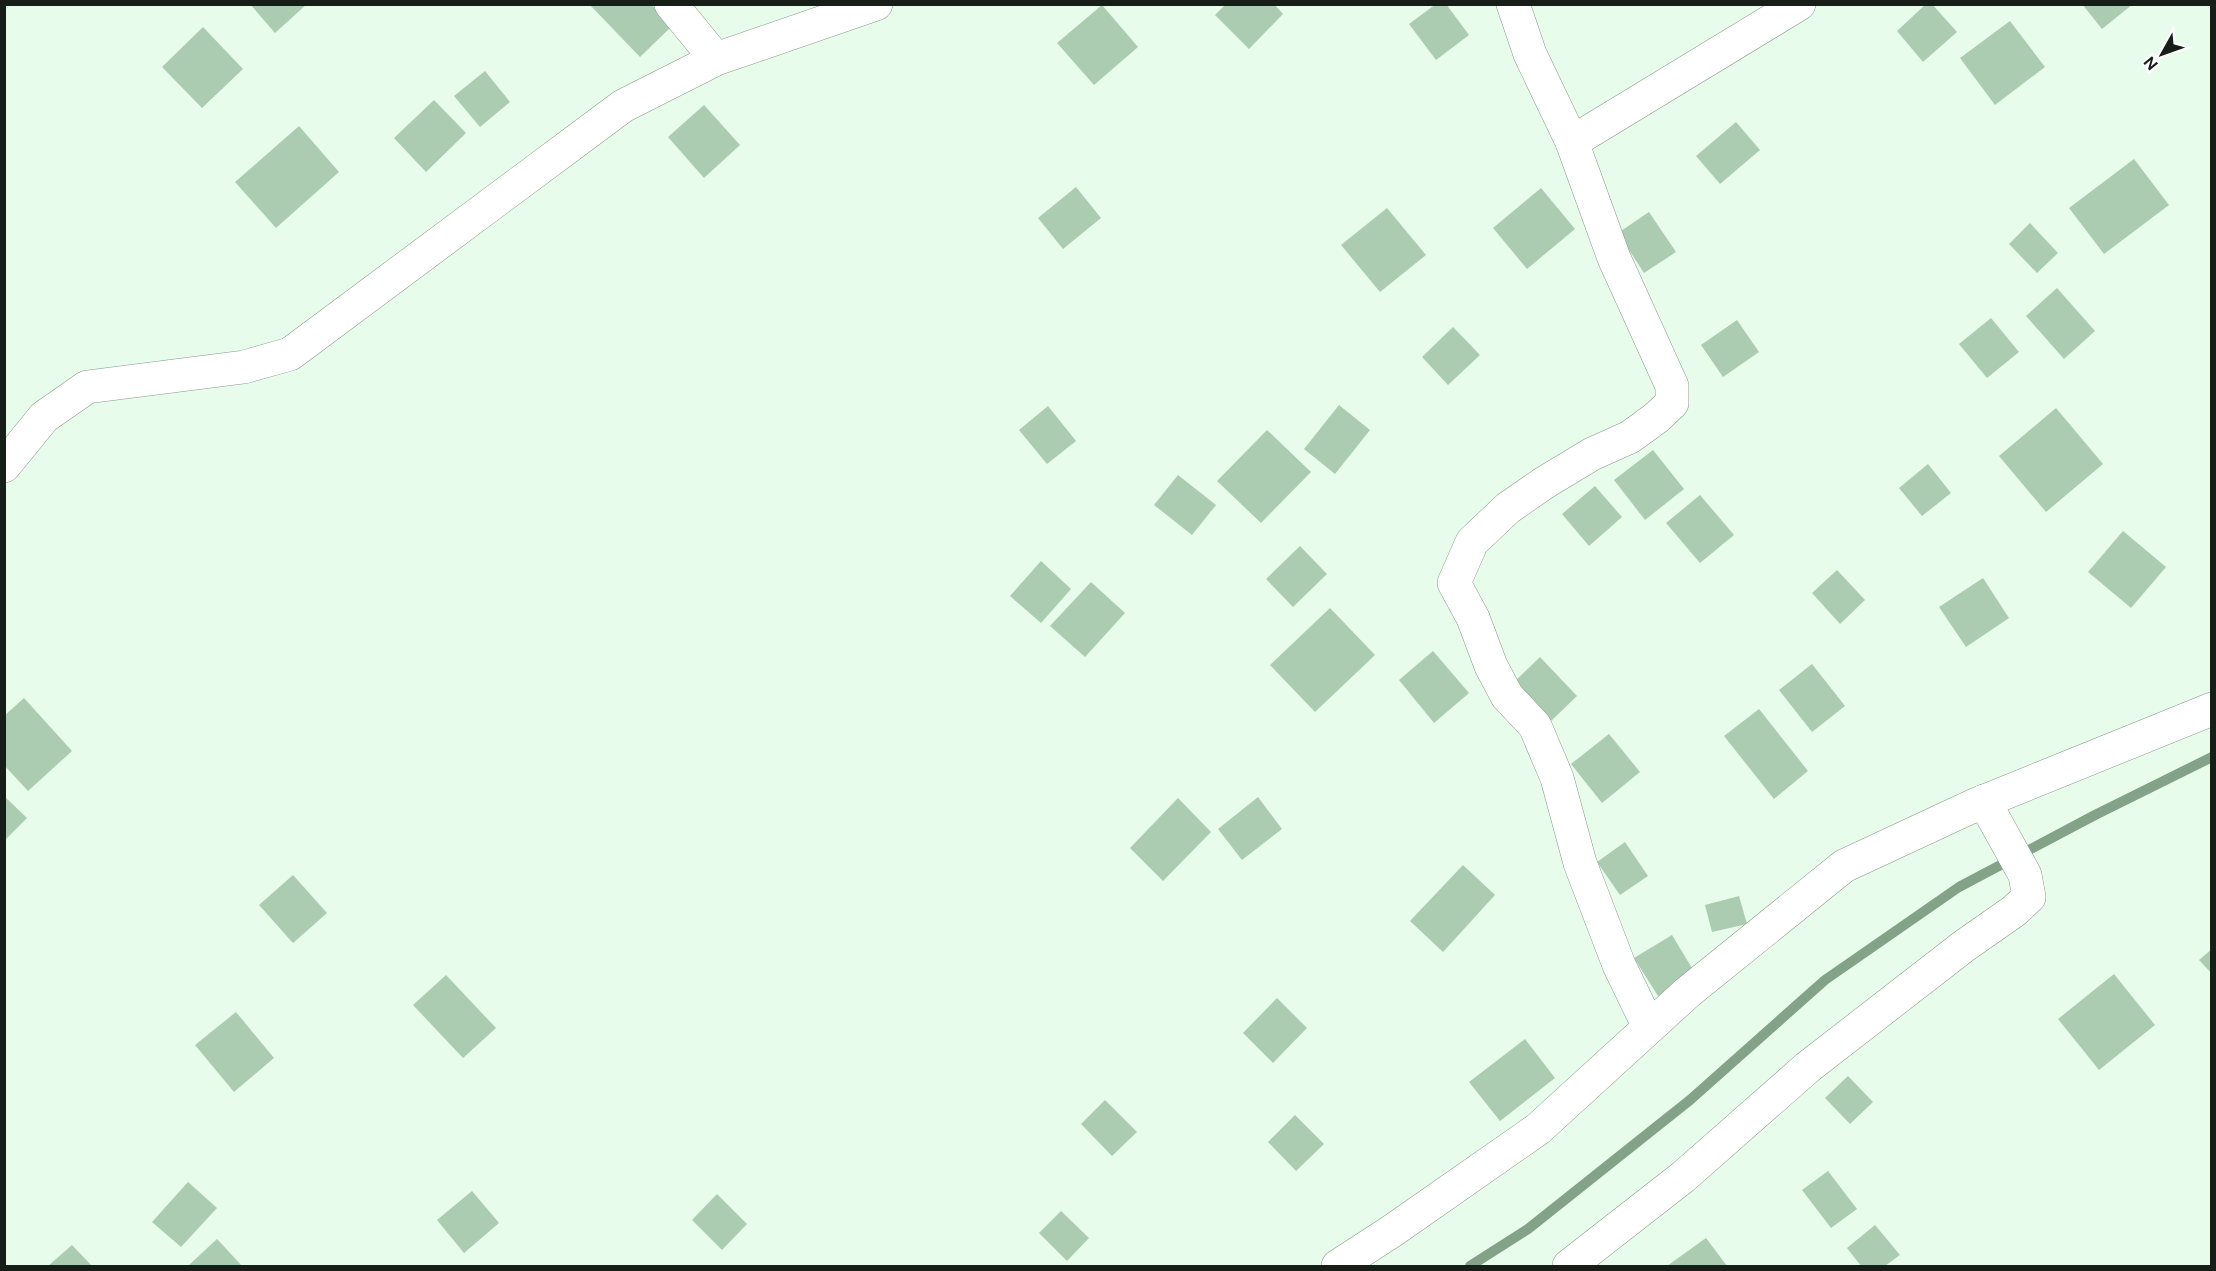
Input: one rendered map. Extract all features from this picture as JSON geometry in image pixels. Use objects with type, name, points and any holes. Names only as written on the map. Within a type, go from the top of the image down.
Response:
[{"type":"street","points":[[671,4],[716,59]]},
{"type":"street","points":[[4,465],[44,417],[87,387],[244,367],[290,354],[623,106],[716,59],[876,4]]},
{"type":"street","points":[[1513,4],[1530,54],[1572,142],[1614,258],[1672,387],[1672,403],[1630,437],[1593,454],[1508,508],[1472,542],[1454,583],[1473,618],[1491,666],[1507,696],[1535,726],[1557,778],[1580,863],[1619,965],[1649,1027]]},
{"type":"street","points":[[1572,142],[1798,4]]},
{"type":"street","points":[[1338,1266],[1538,1129],[1688,992],[1844,866],[1990,811],[2211,709]]},
{"type":"street","points":[[1569,1266],[1683,1178],[1808,1067],[1964,946],[2014,911],[2029,897],[2025,875],[1990,811]]},
{"type":"building","points":[[250,4],[307,4],[275,33]]},
{"type":"building","points":[[589,4],[651,4],[672,26],[640,57]]},
{"type":"building","points":[[1226,4],[1274,4],[1283,14],[1249,49],[1215,15]]},
{"type":"building","points":[[1436,4],[1446,4],[1469,35],[1436,60],[1409,24]]},
{"type":"building","points":[[1926,4],[1932,4],[1957,32],[1923,62],[1897,31]]},
{"type":"building","points":[[2082,4],[2133,4],[2102,29]]},
{"type":"building","points":[[1102,5],[1138,47],[1094,85],[1057,43]]},
{"type":"building","points":[[2010,21],[2045,67],[1995,105],[1960,58]]},
{"type":"building","points":[[203,27],[243,69],[202,108],[162,67]]},
{"type":"building","points":[[485,71],[510,102],[480,127],[454,96]]},
{"type":"building","points":[[434,100],[466,133],[426,172],[394,138]]},
{"type":"building","points":[[704,105],[740,145],[704,178],[668,137]]},
{"type":"building","points":[[1736,122],[1760,150],[1720,184],[1696,156]]},
{"type":"building","points":[[299,126],[339,172],[276,228],[235,182]]},
{"type":"building","points":[[2134,159],[2169,205],[2104,254],[2069,208]]},
{"type":"building","points":[[1076,187],[1101,218],[1063,249],[1038,218]]},
{"type":"building","points":[[1541,188],[1575,229],[1527,269],[1493,228]]},
{"type":"building","points":[[1387,208],[1426,255],[1380,292],[1341,245]]},
{"type":"building","points":[[1649,212],[1676,252],[1644,273],[1618,233]]},
{"type":"building","points":[[2030,223],[2058,253],[2037,273],[2009,244]]},
{"type":"building","points":[[2057,288],[2095,331],[2064,359],[2026,316]]},
{"type":"building","points":[[1991,318],[2019,352],[1987,378],[1959,344]]},
{"type":"building","points":[[1737,320],[1759,352],[1723,377],[1701,345]]},
{"type":"building","points":[[1453,327],[1480,355],[1448,385],[1422,357]]},
{"type":"building","points":[[1339,405],[1370,430],[1335,474],[1304,449]]},
{"type":"building","points":[[1048,406],[1076,441],[1047,464],[1019,430]]},
{"type":"building","points":[[2056,408],[2103,464],[2046,512],[1999,456]]},
{"type":"building","points":[[1267,430],[1311,472],[1261,523],[1217,481]]},
{"type":"building","points":[[1653,450],[1684,489],[1645,520],[1614,480]]},
{"type":"building","points":[[1928,464],[1951,493],[1922,516],[1899,488]]},
{"type":"building","points":[[1178,475],[1216,505],[1192,535],[1154,505]]},
{"type":"building","points":[[1595,486],[1622,517],[1589,546],[1562,514]]},
{"type":"building","points":[[1700,495],[1734,535],[1700,563],[1666,523]]},
{"type":"building","points":[[2123,531],[2166,567],[2131,608],[2088,572]]},
{"type":"building","points":[[1300,546],[1327,574],[1293,607],[1266,579]]},
{"type":"building","points":[[1041,561],[1071,589],[1041,623],[1010,596]]},
{"type":"building","points":[[1837,570],[1865,600],[1840,624],[1812,593]]},
{"type":"building","points":[[1983,578],[2009,618],[1966,647],[1939,607]]},
{"type":"building","points":[[1091,582],[1125,613],[1085,657],[1050,626]]},
{"type":"building","points":[[1330,608],[1375,655],[1315,712],[1270,665]]},
{"type":"building","points":[[1433,651],[1469,693],[1434,723],[1399,680]]},
{"type":"building","points":[[1540,657],[1577,696],[1551,721],[1513,683]]},
{"type":"building","points":[[1812,664],[1845,706],[1812,732],[1779,690]]},
{"type":"building","points":[[24,698],[72,751],[28,791],[4,765],[4,716]]},
{"type":"building","points":[[1759,709],[1808,771],[1774,799],[1724,736]]},
{"type":"building","points":[[1609,734],[1640,772],[1602,803],[1571,764]]},
{"type":"building","points":[[4,796],[27,818],[4,841]]},
{"type":"building","points":[[1258,797],[1282,829],[1242,860],[1218,829]]},
{"type":"building","points":[[1178,798],[1211,832],[1163,881],[1130,848]]},
{"type":"building","points":[[1625,842],[1648,876],[1620,895],[1597,862]]},
{"type":"building","points":[[1463,865],[1495,895],[1443,952],[1410,921]]},
{"type":"building","points":[[293,875],[327,913],[293,943],[259,905]]},
{"type":"building","points":[[1739,896],[1747,924],[1712,932],[1705,905]]},
{"type":"building","points":[[1672,935],[1695,973],[1658,996],[1634,958]]},
{"type":"building","points":[[2212,949],[2212,974],[2199,960]]},
{"type":"building","points":[[2114,974],[2155,1025],[2099,1070],[2058,1019]]},
{"type":"building","points":[[446,975],[496,1028],[463,1058],[413,1005]]},
{"type":"building","points":[[1277,998],[1307,1028],[1273,1063],[1243,1033]]},
{"type":"building","points":[[236,1012],[274,1058],[234,1092],[195,1045]]},
{"type":"building","points":[[1525,1039],[1555,1078],[1500,1121],[1469,1082]]},
{"type":"building","points":[[1848,1076],[1873,1102],[1850,1124],[1825,1098]]},
{"type":"building","points":[[1105,1100],[1137,1132],[1112,1156],[1081,1124]]},
{"type":"building","points":[[1295,1115],[1324,1144],[1296,1171],[1268,1142]]},
{"type":"building","points":[[1828,1171],[1857,1209],[1831,1228],[1802,1190]]},
{"type":"building","points":[[188,1182],[217,1208],[181,1247],[152,1222]]},
{"type":"building","points":[[472,1191],[499,1223],[464,1253],[437,1220]]},
{"type":"building","points":[[717,1194],[747,1224],[722,1250],[692,1220]]},
{"type":"building","points":[[1061,1211],[1089,1238],[1067,1261],[1039,1233]]},
{"type":"building","points":[[1875,1225],[1900,1255],[1885,1266],[1861,1266],[1847,1248]]},
{"type":"building","points":[[1706,1238],[1727,1266],[1667,1266]]},
{"type":"building","points":[[217,1239],[242,1266],[188,1266]]},
{"type":"building","points":[[72,1245],[92,1266],[48,1266]]},
{"type":"waterway","points":[[1470,1266],[1528,1229],[1690,1100],[1825,980],[1959,887],[2095,815],[2212,757]]}]
